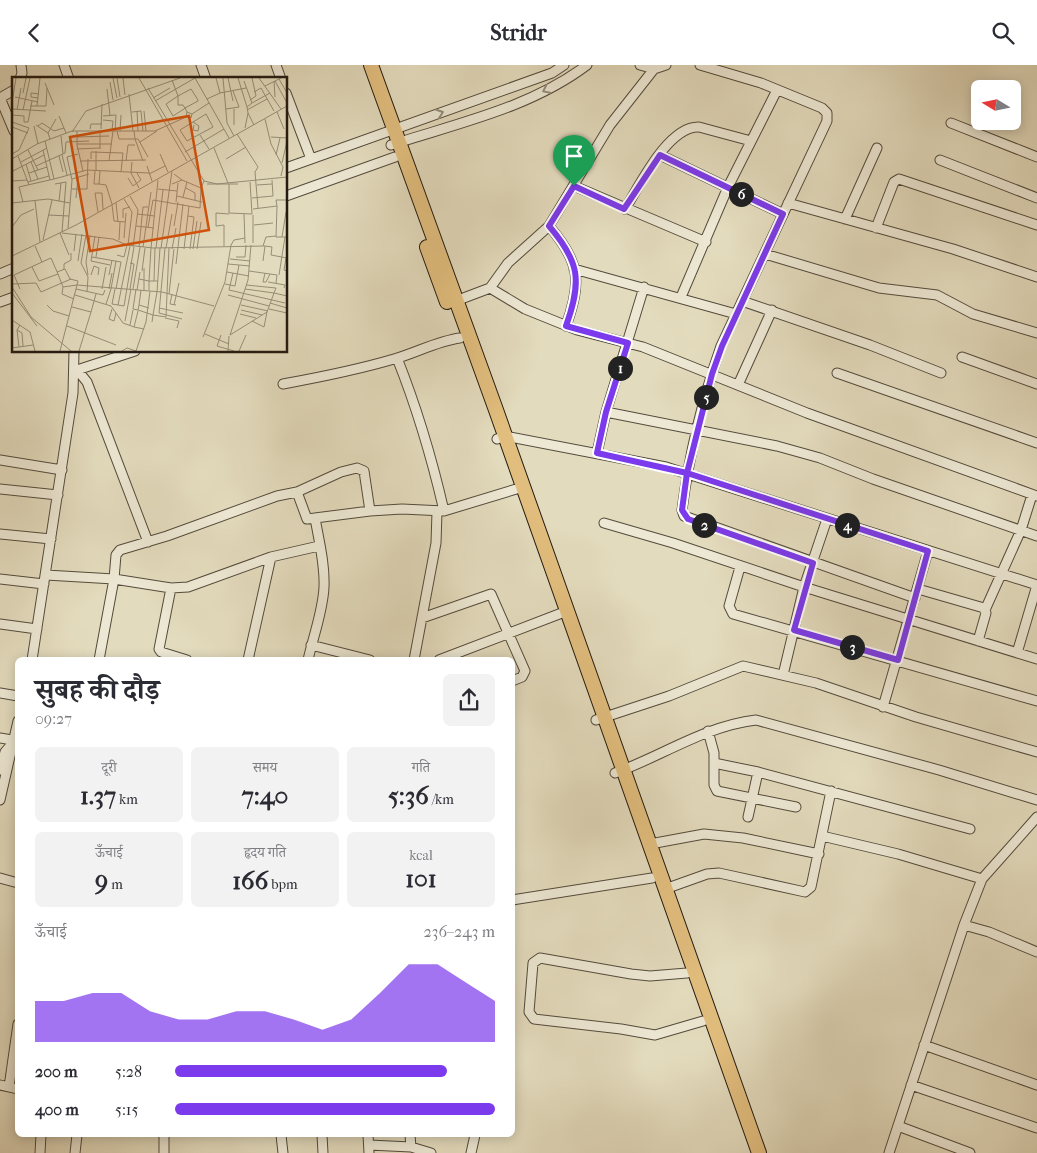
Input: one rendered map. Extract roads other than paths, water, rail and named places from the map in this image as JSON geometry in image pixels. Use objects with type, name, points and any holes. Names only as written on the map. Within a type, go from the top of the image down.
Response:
[{"type":"highway","points":[[362,65],[393,141],[501,437],[600,719],[652,878],[687,973],[748,1153]]},
{"type":"highway","points":[[371,65],[393,141]]},
{"type":"highway","points":[[452,302],[460,337],[501,437]]},
{"type":"highway","points":[[618,772],[650,844],[758,1153]]},
{"type":"street","points":[[64,65],[68,77]]},
{"type":"street","points":[[201,65],[205,77]]},
{"type":"street","points":[[276,65],[280,77]]},
{"type":"street","points":[[288,195],[393,141],[550,69],[564,65]]},
{"type":"street","points":[[288,167],[311,159],[393,141],[518,104],[567,80],[587,65]]},
{"type":"street","points":[[640,65],[654,69]]},
{"type":"street","points":[[452,302],[490,288],[508,263],[549,226],[610,125],[654,69],[666,65]]},
{"type":"street","points":[[700,65],[777,90],[822,108],[827,113],[827,121],[736,313],[712,374],[687,473],[682,510],[688,519],[813,563],[917,593],[984,608],[985,610]]},
{"type":"street","points":[[681,297],[728,187],[777,90]]},
{"type":"street","points":[[12,91],[0,98],[12,126]]},
{"type":"street","points":[[288,98],[311,159]]},
{"type":"street","points":[[951,123],[1037,157]]},
{"type":"street","points":[[624,209],[671,139],[691,127],[751,141]]},
{"type":"street","points":[[845,219],[877,148]]},
{"type":"street","points":[[660,155],[783,214]]},
{"type":"street","points":[[940,161],[1037,197]]},
{"type":"street","points":[[876,228],[894,182],[899,179],[1037,225]]},
{"type":"street","points":[[574,186],[624,209],[706,242]]},
{"type":"street","points":[[788,203],[953,249],[1037,277]]},
{"type":"street","points":[[549,226],[564,243],[573,261],[576,285],[566,326]]},
{"type":"street","points":[[765,254],[879,288],[937,295],[955,302],[973,314],[1037,333]]},
{"type":"street","points":[[0,274],[12,269]]},
{"type":"street","points":[[574,269],[736,313]]},
{"type":"street","points":[[597,453],[606,412],[644,287]]},
{"type":"street","points":[[490,288],[524,309],[566,326],[628,343],[712,374],[807,413],[1035,495],[1003,574],[985,610],[978,641]]},
{"type":"street","points":[[0,302],[12,298]]},
{"type":"street","points":[[742,301],[772,310],[941,373]]},
{"type":"street","points":[[738,385],[772,310]]},
{"type":"street","points":[[284,384],[357,369],[460,337]]},
{"type":"street","points":[[32,657],[73,393],[74,353]]},
{"type":"street","points":[[75,368],[128,353]]},
{"type":"street","points":[[962,357],[1037,384]]},
{"type":"street","points":[[396,358],[409,389],[430,454],[441,511],[415,657]]},
{"type":"street","points":[[75,368],[87,382],[148,542]]},
{"type":"street","points":[[837,373],[1037,443]]},
{"type":"street","points":[[606,412],[777,446],[820,458],[873,479],[1037,536]]},
{"type":"street","points":[[501,437],[597,453],[687,473],[1037,585],[1017,653]]},
{"type":"street","points":[[0,460],[62,470]]},
{"type":"street","points":[[100,657],[117,552],[223,517],[277,496],[297,492],[341,472],[361,468],[364,471],[370,511]]},
{"type":"street","points":[[0,489],[58,495]]},
{"type":"street","points":[[297,492],[307,519],[402,509],[441,511],[519,489]]},
{"type":"street","points":[[309,657],[324,587],[324,559],[319,546],[315,518]]},
{"type":"street","points":[[783,675],[804,587],[827,519]]},
{"type":"street","points":[[604,523],[674,543],[740,567],[1037,659]]},
{"type":"street","points":[[0,534],[51,539]]},
{"type":"street","points":[[0,579],[114,579],[171,588],[188,587],[271,557],[319,546]]},
{"type":"street","points":[[883,707],[910,619],[928,551]]},
{"type":"street","points":[[249,657],[271,557]]},
{"type":"street","points":[[740,567],[730,606],[733,614],[1037,701]]},
{"type":"street","points":[[171,588],[159,649],[161,652],[178,657]]},
{"type":"street","points":[[422,618],[491,594],[525,671],[522,677],[515,680]]},
{"type":"street","points":[[448,657],[563,612]]},
{"type":"street","points":[[0,624],[37,629]]},
{"type":"street","points":[[311,645],[358,657]]},
{"type":"street","points":[[600,719],[669,697],[743,666],[816,683],[883,707],[1037,753]]},
{"type":"street","points":[[0,693],[15,696]]},
{"type":"street","points":[[618,772],[681,745],[708,731],[734,723],[756,720],[939,770],[1037,800]]},
{"type":"street","points":[[0,767],[15,731]]},
{"type":"street","points":[[708,731],[714,763],[714,785],[717,791],[796,807]]},
{"type":"street","points":[[0,738],[12,742]]},
{"type":"street","points":[[0,800],[14,759],[12,742]]},
{"type":"street","points":[[714,763],[758,772],[970,829]]},
{"type":"street","points":[[748,817],[758,772]]},
{"type":"street","points":[[665,889],[707,874],[719,873],[805,893],[811,887],[831,791]]},
{"type":"street","points":[[889,1153],[964,925],[982,879],[1037,817]]},
{"type":"street","points":[[650,844],[704,834],[743,838],[819,854]]},
{"type":"street","points":[[822,836],[898,854],[982,879]]},
{"type":"street","points":[[0,878],[15,882]]},
{"type":"street","points":[[515,900],[652,878]]},
{"type":"street","points":[[964,925],[989,932],[1037,952]]},
{"type":"street","points":[[687,973],[650,976],[540,958],[533,963],[529,1012],[534,1019],[655,1035],[703,1021]]},
{"type":"street","points":[[9,1087],[15,1045]]},
{"type":"street","points":[[924,1045],[1037,1085]]},
{"type":"street","points":[[911,1085],[1037,1128]]},
{"type":"street","points":[[898,1126],[970,1153]]},
{"type":"street","points":[[40,1153],[41,1137]]},
{"type":"street","points":[[75,1153],[76,1137]]},
{"type":"street","points":[[164,1137],[164,1153]]},
{"type":"street","points":[[282,1137],[283,1153]]},
{"type":"street","points":[[322,1137],[323,1153]]},
{"type":"street","points":[[410,1137],[411,1147]]},
{"type":"street","points":[[471,1153],[475,1137]]},
{"type":"street","points":[[369,1149],[411,1147],[431,1153]]}]
